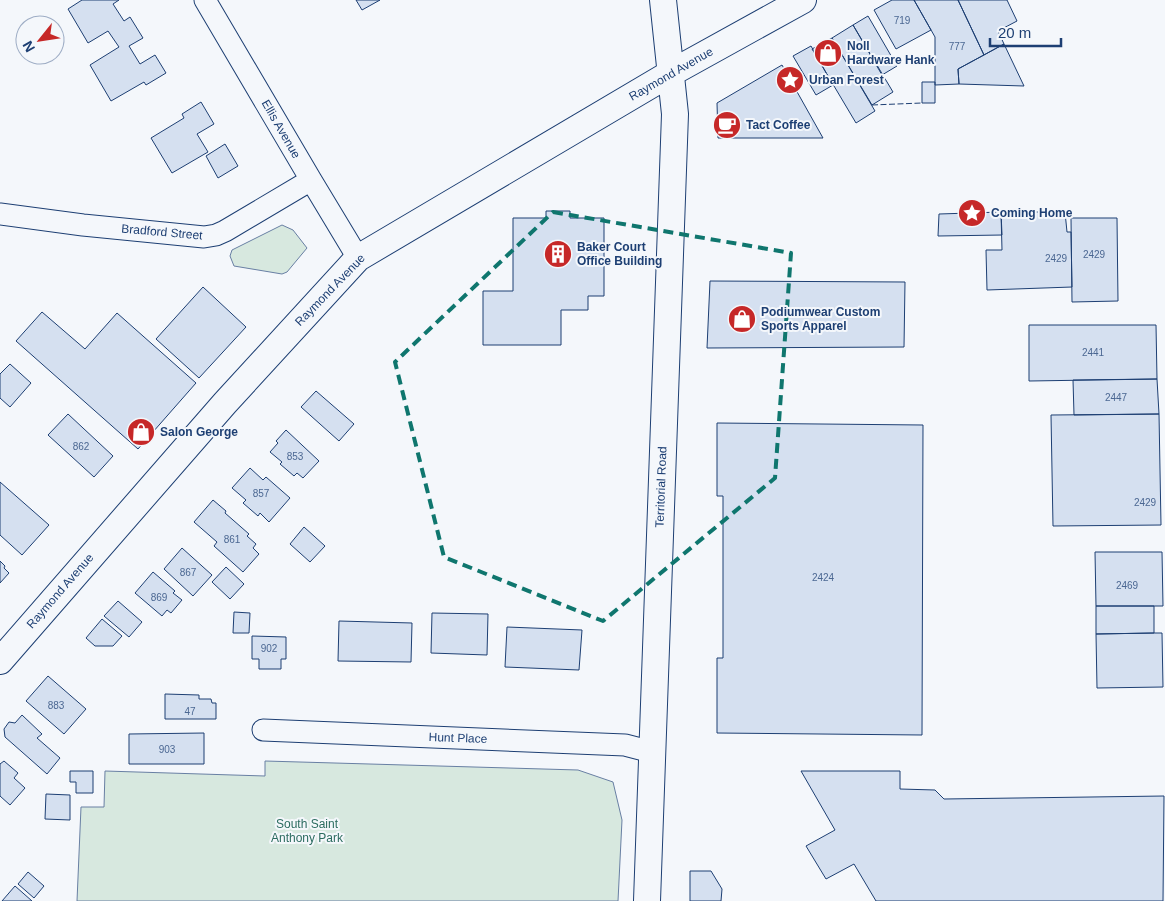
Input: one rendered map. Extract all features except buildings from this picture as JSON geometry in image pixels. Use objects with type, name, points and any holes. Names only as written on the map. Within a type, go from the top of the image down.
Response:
[{"type":"street","name":"Ellis Avenue","points":[[205,0],[358,258]]},
{"type":"street","name":"Territorial Road","points":[[647,901],[675,114],[663,0]]},
{"type":"street","name":"Raymond Avenue","points":[[0,661],[225,403],[358,258],[671,73],[804,0]]},
{"type":"street","name":"Bradford Street","points":[[0,214],[93,226],[204,237],[225,231],[311,180]]},
{"type":"street","name":"Hunt Place","points":[[263,730],[625,745],[652,752]]},
{"type":"highlighted area","points":[[553,212],[791,253],[775,478],[603,621],[444,557],[395,362]]},
{"type":"green space","points":[[282,225],[293,230],[307,248],[287,272],[282,274],[234,266],[230,256],[232,250]]},
{"type":"green space","name":"South Saint Anthony Park","points":[[265,761],[578,770],[613,782],[622,820],[618,901],[77,901],[81,807],[104,807],[105,771],[265,776]]},
{"type":"fence","points":[[872,105],[922,103]]},
{"type":"place","name":"Noll Hardware Hank","points":[[828,53]]},
{"type":"place","name":"Urban Forest","points":[[790,80]]},
{"type":"place","name":"Tact Coffee","points":[[727,125]]},
{"type":"place","name":"Coming Home","points":[[972,213]]},
{"type":"place","name":"Baker Court Office Building","points":[[558,254]]},
{"type":"place","name":"Podiumwear Custom Sports Apparel","points":[[742,319]]},
{"type":"place","name":"Salon George","points":[[141,432]]}]
